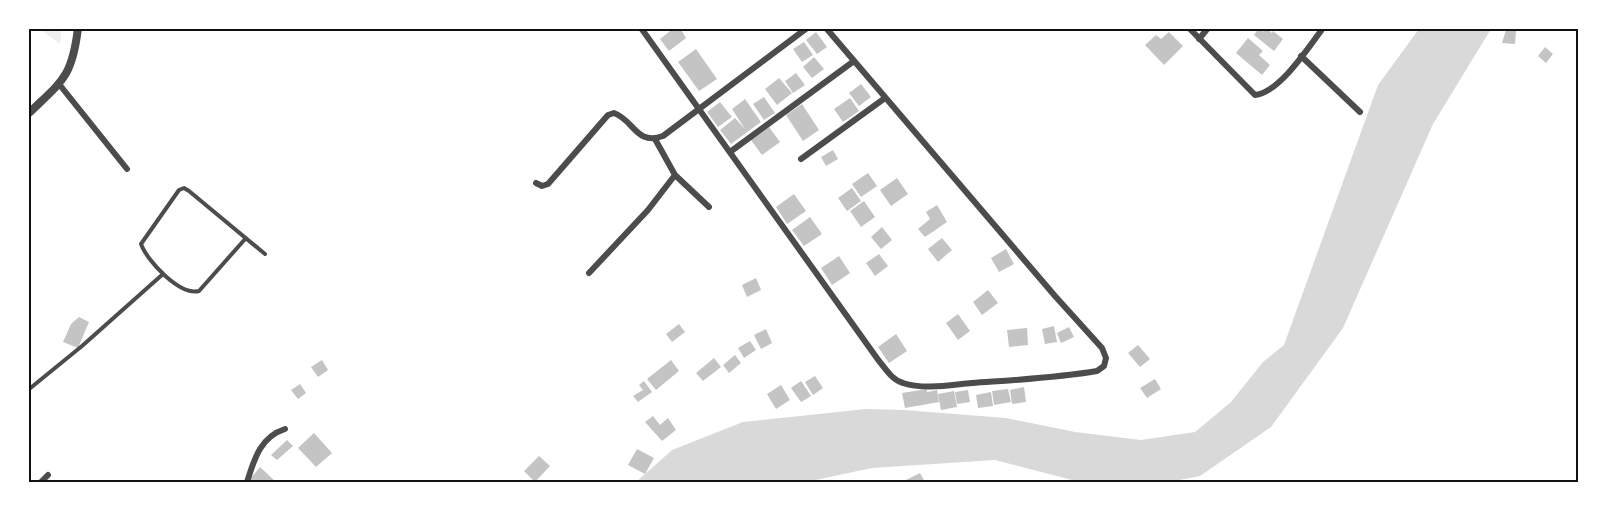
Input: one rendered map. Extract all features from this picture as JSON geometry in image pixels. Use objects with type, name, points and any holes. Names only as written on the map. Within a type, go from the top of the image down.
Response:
[{"type":"street","points":[[28,114],[59,84],[70,67],[75,54],[78,28]]},
{"type":"street","points":[[640,28],[879,361],[900,382],[919,386],[1036,379],[1091,372],[1104,366],[1106,358],[1102,348],[826,28]]},
{"type":"street","points":[[536,183],[542,186],[548,184],[608,115],[614,113],[619,115],[642,136],[655,139],[663,136],[807,28]]},
{"type":"street","points":[[1189,28],[1255,95],[1261,95],[1270,90],[1323,28]]},
{"type":"street","points":[[1199,39],[1208,28]]},
{"type":"street","points":[[1301,56],[1360,112]]},
{"type":"street","points":[[730,152],[854,61]]},
{"type":"street","points":[[59,84],[127,169]]},
{"type":"street","points":[[801,159],[885,98]]},
{"type":"street","points":[[655,139],[675,175],[709,207]]},
{"type":"street","points":[[589,273],[665,190],[675,175]]},
{"type":"street","points":[[247,483],[253,463],[263,443],[270,435],[285,429]]},
{"type":"street","points":[[41,483],[48,475]]},
{"type":"lane","points":[[246,238],[199,291],[192,292],[181,289],[163,274],[141,244],[180,188],[189,191],[246,238],[264,254]]},
{"type":"lane","points":[[28,390],[82,346],[163,274]]},
{"type":"shaded area","points":[[40,29],[61,29],[60,44]]},
{"type":"shaded area","points":[[1419,29],[1491,29],[1433,124],[1343,328],[1271,427],[1200,476],[1169,482],[1080,482],[995,460],[872,468],[806,482],[636,482],[672,450],[743,422],[866,409],[1006,418],[1075,432],[1141,440],[1195,432],[1231,402],[1263,362],[1284,345],[1378,85]]},
{"type":"building","points":[[674,28],[680,28],[686,38],[669,51],[660,39]]},
{"type":"building","points":[[1259,28],[1263,32],[1265,28],[1272,33],[1273,31],[1283,39],[1274,51],[1254,35]]},
{"type":"building","points":[[1506,30],[1516,31],[1515,44],[1502,43]]},
{"type":"building","points":[[816,32],[827,47],[817,54],[806,40]]},
{"type":"building","points":[[1169,32],[1183,46],[1164,65],[1145,45],[1156,35],[1161,39]]},
{"type":"building","points":[[1248,38],[1263,51],[1259,55],[1270,65],[1262,75],[1236,53]]},
{"type":"building","points":[[804,42],[813,55],[802,62],[793,49]]},
{"type":"building","points":[[1545,47],[1553,54],[1546,63],[1538,56]]},
{"type":"building","points":[[696,49],[717,79],[699,91],[678,62]]},
{"type":"building","points":[[814,57],[824,69],[812,78],[803,67]]},
{"type":"building","points":[[796,73],[805,85],[793,93],[785,81]]},
{"type":"building","points":[[779,78],[792,93],[777,105],[765,89]]},
{"type":"building","points":[[861,84],[871,97],[859,106],[849,93]]},
{"type":"building","points":[[764,97],[775,113],[764,120],[753,104]]},
{"type":"building","points":[[850,98],[859,111],[843,122],[834,109]]},
{"type":"building","points":[[745,99],[761,122],[731,144],[720,130],[735,118],[745,129],[732,109]]},
{"type":"building","points":[[720,102],[732,117],[718,127],[707,112]]},
{"type":"building","points":[[802,104],[819,130],[803,141],[786,115]]},
{"type":"building","points":[[769,127],[780,142],[762,155],[751,140]]},
{"type":"building","points":[[833,150],[838,159],[826,166],[821,157]]},
{"type":"building","points":[[868,173],[877,186],[861,197],[852,184]]},
{"type":"building","points":[[897,178],[908,194],[891,206],[880,190]]},
{"type":"building","points":[[852,188],[861,201],[847,211],[838,198]]},
{"type":"building","points":[[794,194],[806,211],[787,224],[776,207]]},
{"type":"building","points":[[864,201],[875,217],[861,227],[850,211]]},
{"type":"building","points":[[937,205],[947,222],[925,237],[918,229],[930,219],[926,212]]},
{"type":"building","points":[[810,217],[822,234],[804,246],[792,230]]},
{"type":"building","points":[[882,227],[892,240],[881,249],[871,237]]},
{"type":"building","points":[[942,238],[952,250],[938,262],[928,249]]},
{"type":"building","points":[[1006,249],[1014,264],[999,272],[991,258]]},
{"type":"building","points":[[879,254],[888,266],[875,276],[866,263]]},
{"type":"building","points":[[839,256],[850,273],[832,285],[821,268]]},
{"type":"building","points":[[756,278],[761,290],[747,297],[742,285]]},
{"type":"building","points":[[988,290],[998,303],[982,315],[973,302]]},
{"type":"building","points":[[958,314],[970,331],[958,340],[946,323]]},
{"type":"building","points":[[79,317],[89,322],[78,348],[63,342],[71,324]]},
{"type":"building","points":[[679,324],[685,332],[672,342],[666,334]]},
{"type":"building","points":[[1054,326],[1057,342],[1045,344],[1042,329]]},
{"type":"building","points":[[1069,327],[1074,337],[1061,343],[1057,333]]},
{"type":"building","points":[[1027,328],[1028,345],[1009,347],[1007,330]]},
{"type":"building","points":[[766,329],[772,343],[761,349],[754,335]]},
{"type":"building","points":[[896,334],[907,351],[889,363],[878,347]]},
{"type":"building","points":[[750,341],[756,350],[744,358],[738,348]]},
{"type":"building","points":[[1138,345],[1150,359],[1140,367],[1128,353]]},
{"type":"building","points":[[735,355],[741,363],[729,373],[723,365]]},
{"type":"building","points":[[714,358],[721,367],[703,381],[696,373]]},
{"type":"building","points":[[322,360],[328,370],[318,377],[311,367]]},
{"type":"building","points":[[671,360],[679,371],[656,390],[647,379]]},
{"type":"building","points":[[815,376],[823,388],[813,395],[805,382]]},
{"type":"building","points":[[1155,379],[1161,389],[1147,398],[1140,388]]},
{"type":"building","points":[[644,381],[652,392],[638,402],[633,396],[643,390],[639,385]]},
{"type":"building","points":[[801,381],[811,396],[801,402],[791,388]]},
{"type":"building","points":[[300,384],[306,393],[298,399],[291,390]]},
{"type":"building","points":[[781,385],[790,400],[776,409],[767,394]]},
{"type":"building","points":[[1024,387],[1026,402],[1012,404],[1010,390]]},
{"type":"building","points":[[927,389],[927,392],[937,390],[939,402],[905,408],[902,393]]},
{"type":"building","points":[[1008,389],[1011,402],[994,405],[992,391]]},
{"type":"building","points":[[968,390],[970,402],[957,404],[955,392]]},
{"type":"building","points":[[954,391],[957,407],[941,410],[938,394]]},
{"type":"building","points":[[991,392],[993,406],[978,408],[976,395]]},
{"type":"building","points":[[653,416],[660,425],[668,418],[676,430],[662,441],[645,422]]},
{"type":"building","points":[[314,433],[332,453],[316,467],[298,448]]},
{"type":"building","points":[[287,440],[293,446],[277,460],[271,455]]},
{"type":"building","points":[[637,449],[654,458],[645,474],[628,465]]},
{"type":"building","points":[[539,456],[550,466],[535,482],[524,471]]},
{"type":"building","points":[[260,467],[275,481],[254,482],[250,479]]},
{"type":"building","points":[[920,473],[925,482],[902,482]]}]
